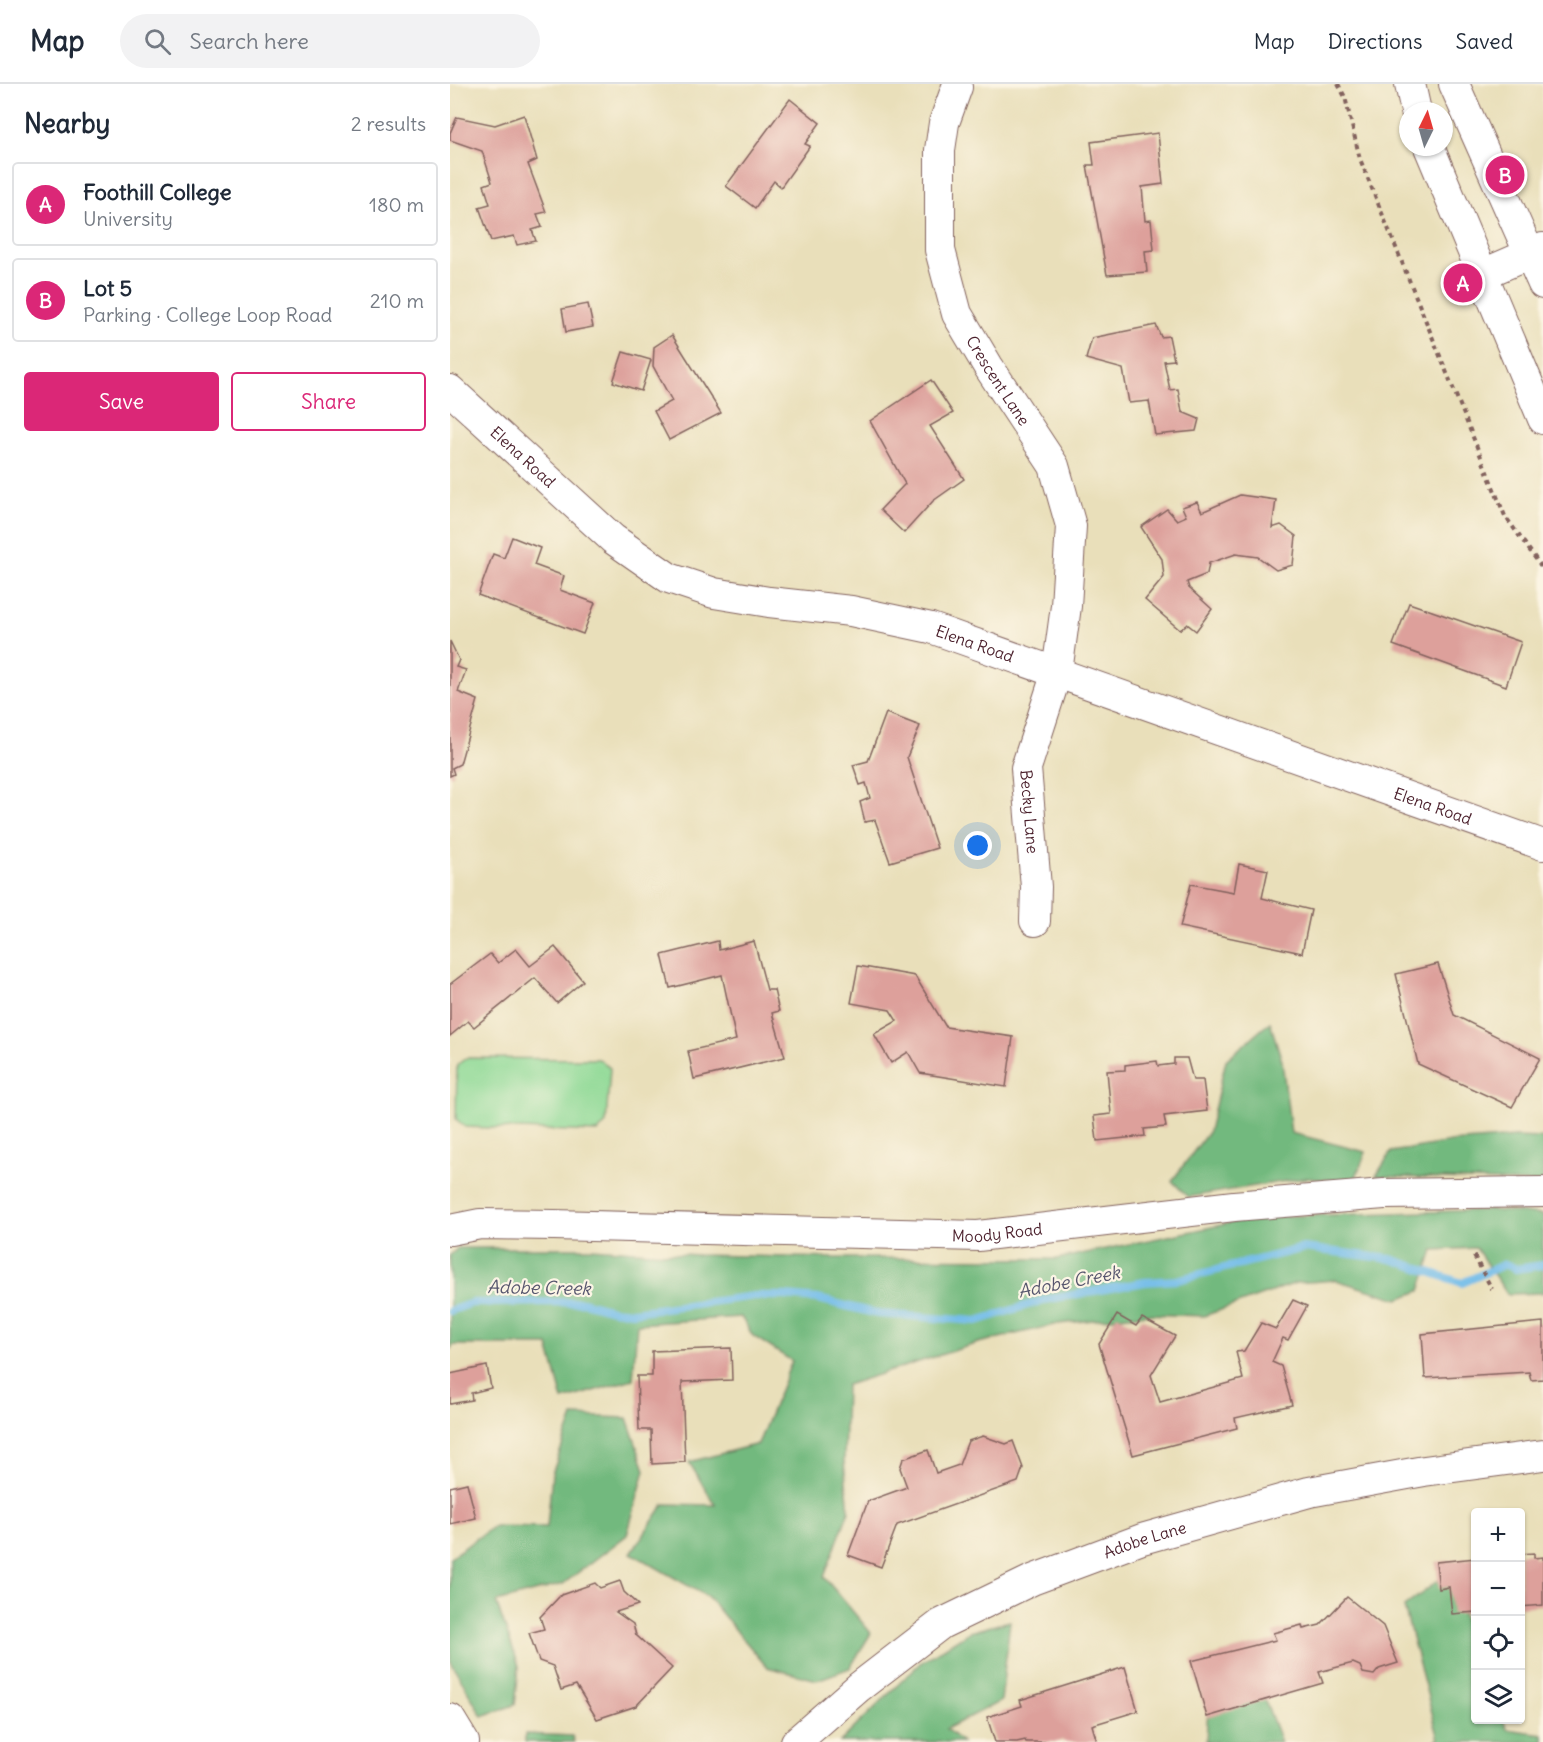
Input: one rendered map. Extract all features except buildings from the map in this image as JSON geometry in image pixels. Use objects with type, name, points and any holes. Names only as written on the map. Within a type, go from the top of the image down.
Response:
[{"type":"street","points":[[1410,84],[1414,102]]},
{"type":"street","points":[[1454,84],[1536,251],[1543,284]]},
{"type":"street","name":"Crescent Lane","points":[[957,87],[944,123],[940,150],[940,250],[957,314],[988,366],[1054,466],[1071,526],[1066,606],[1057,672]]},
{"type":"street","points":[[1433,156],[1543,419]]},
{"type":"street","points":[[1481,274],[1536,251]]},
{"type":"street","name":"Elena Road","points":[[450,390],[613,539],[669,578],[714,593],[851,611],[931,628],[1543,845]]},
{"type":"street","name":"Becky Lane","points":[[1035,921],[1036,887],[1026,768],[1057,672]]},
{"type":"street","name":"Moody Road","points":[[450,1230],[480,1224],[978,1236],[1234,1206],[1384,1194],[1543,1192]]},
{"type":"street","name":"Adobe Lane","points":[[796,1742],[859,1687],[941,1624],[1032,1580],[1142,1539],[1309,1492],[1424,1471],[1543,1455]]},
{"type":"street","points":[[450,1719],[464,1742]]},
{"type":"path","points":[[1338,84],[1346,97],[1360,159],[1505,516],[1543,569]]},
{"type":"path","points":[[1474,1256],[1492,1289]]},
{"type":"green space","points":[[1270,1022],[1282,1061],[1291,1133],[1366,1152],[1354,1182],[1305,1178],[1188,1197],[1172,1181],[1209,1131],[1226,1060]]},
{"type":"green space","points":[[466,1058],[599,1059],[610,1068],[606,1123],[598,1132],[465,1127],[456,1119],[457,1065]]},
{"type":"green space","points":[[1515,1137],[1543,1138],[1543,1183],[1376,1176],[1391,1152],[1451,1142]]},
{"type":"green space","points":[[1491,1210],[1543,1215],[1543,1293],[1507,1294],[1476,1248],[1433,1250],[1420,1291],[1398,1299],[1336,1280],[1296,1283],[1204,1316],[1146,1314],[1058,1324],[978,1343],[846,1385],[844,1462],[849,1511],[824,1577],[871,1633],[850,1668],[817,1680],[767,1667],[708,1597],[631,1553],[664,1504],[715,1505],[689,1462],[758,1444],[792,1361],[753,1336],[741,1317],[637,1324],[633,1379],[563,1400],[548,1345],[454,1345],[450,1349],[450,1255],[458,1248],[590,1248],[698,1255],[836,1258],[1057,1259],[1260,1217]]},
{"type":"green space","points":[[573,1416],[627,1418],[645,1470],[627,1535],[563,1584],[496,1602],[519,1666],[515,1705],[482,1716],[450,1660],[450,1558],[494,1526],[547,1527],[552,1474]]},
{"type":"green space","points":[[1447,1574],[1471,1637],[1471,1724],[1505,1724],[1507,1729],[1543,1734],[1543,1742],[1432,1742],[1439,1739],[1404,1607]]},
{"type":"green space","points":[[1010,1621],[1001,1701],[946,1729],[962,1742],[840,1742],[920,1663],[969,1632]]},
{"type":"green space","points":[[1209,1688],[1264,1697],[1281,1742],[1206,1742]]},
{"type":"green space","points":[[525,1734],[572,1736],[574,1742],[525,1742]]},
{"type":"waterway","name":"Adobe Creek","points":[[450,1311],[472,1303],[583,1302],[612,1310],[633,1312],[755,1296],[785,1296],[818,1299],[878,1314],[977,1321],[1044,1300],[1145,1282],[1177,1280],[1304,1248],[1391,1259],[1462,1283],[1505,1264],[1516,1269],[1543,1265]]},
{"type":"place","name":"Lot 5","points":[[1505,175]]},
{"type":"place","name":"Foothill College","points":[[1463,283]]}]
